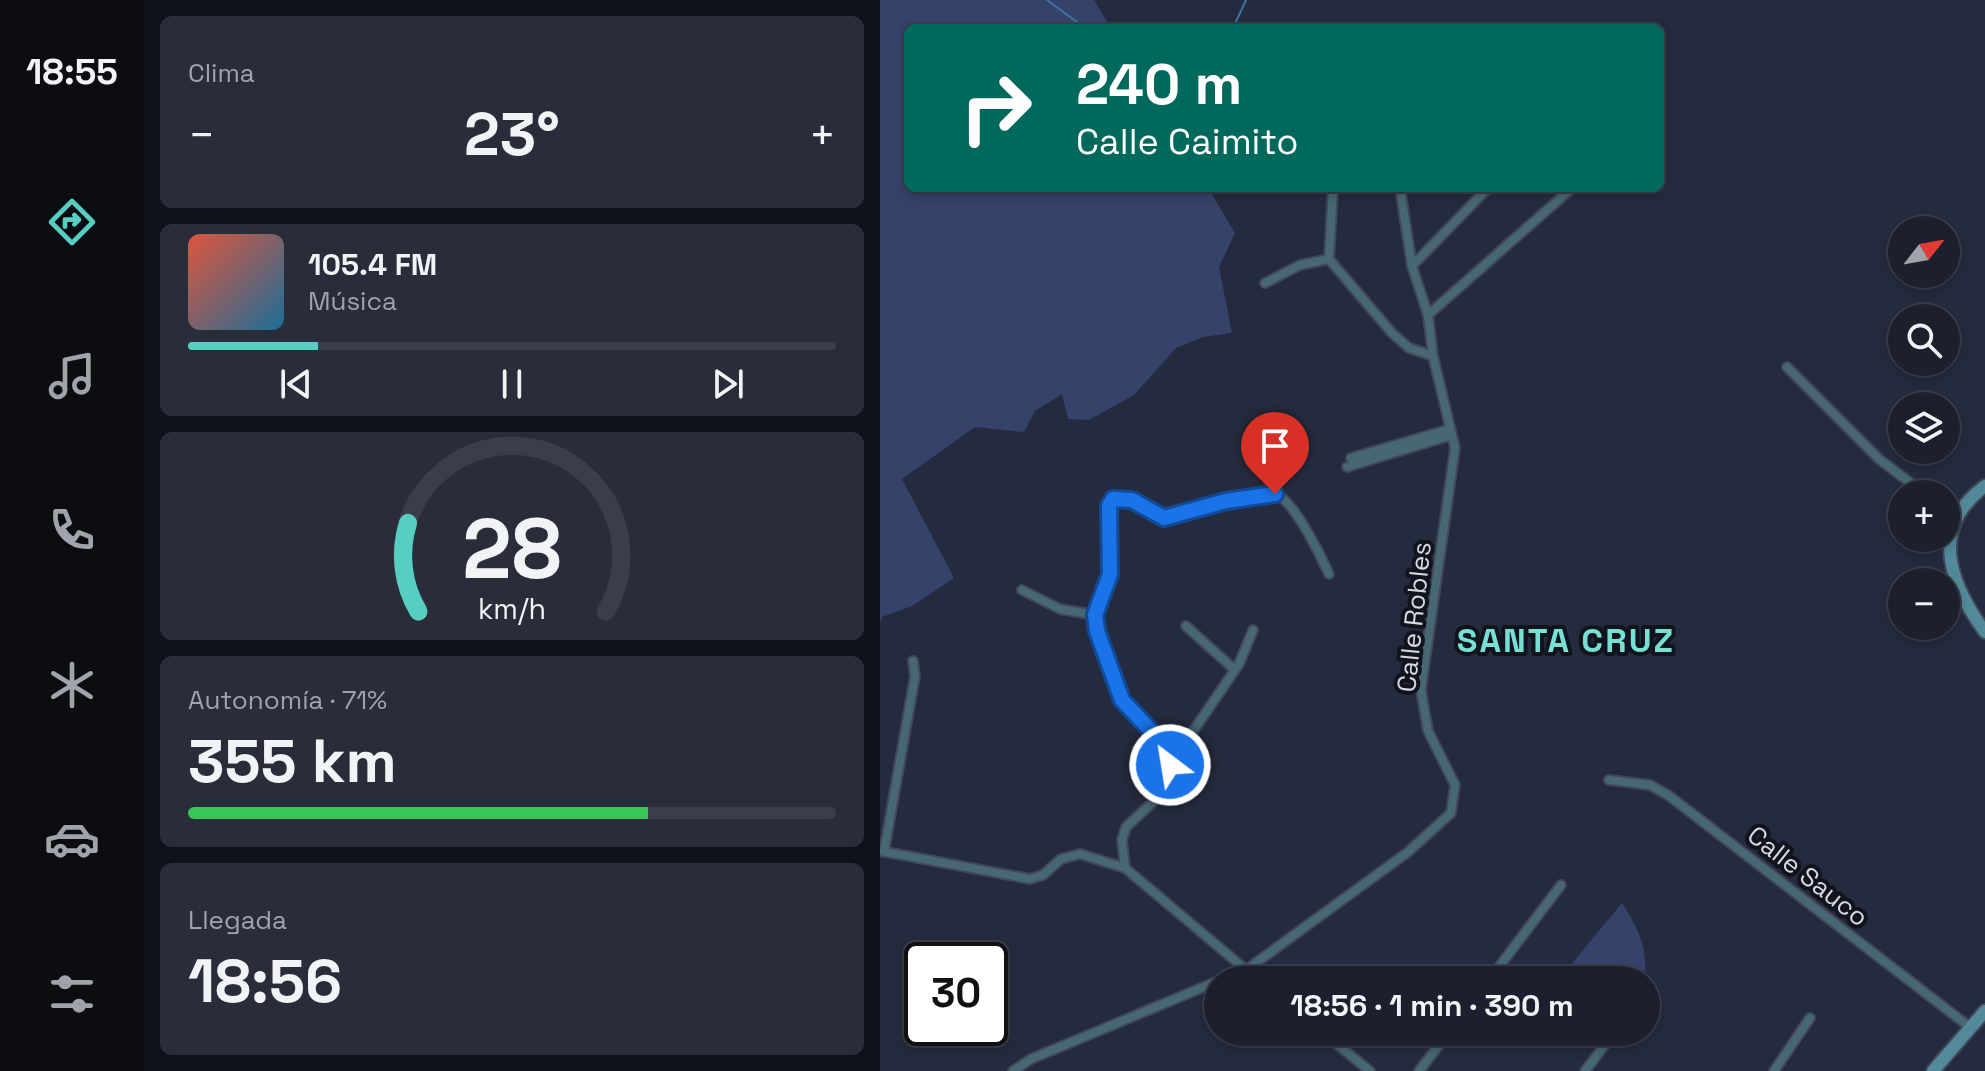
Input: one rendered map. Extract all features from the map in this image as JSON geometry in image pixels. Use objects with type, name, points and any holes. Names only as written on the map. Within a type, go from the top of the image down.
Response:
[{"type":"street","points":[[1333,192],[1329,259],[1392,333],[1409,348],[1433,356]]},
{"type":"street","name":"Calle Robles","points":[[1251,966],[1408,852],[1451,813],[1455,785],[1428,731],[1421,690],[1455,448],[1433,356],[1428,315],[1412,266],[1401,192]]},
{"type":"street","points":[[1412,266],[1484,192]]},
{"type":"street","points":[[1428,315],[1567,192]]},
{"type":"street","points":[[1265,283],[1300,265],[1329,259]]},
{"type":"street","points":[[1787,367],[1879,459],[1907,480]]},
{"type":"street","points":[[1349,462],[1451,432]]},
{"type":"street","points":[[1960,506],[1985,486]]},
{"type":"street","points":[[1170,765],[1153,733],[1122,700],[1097,631],[1095,615],[1110,574],[1109,506],[1113,499],[1132,500],[1164,518],[1226,501],[1275,494],[1286,500],[1321,555],[1329,574]]},
{"type":"street","points":[[1949,552],[1953,578],[1970,612],[1985,632]]},
{"type":"street","points":[[1022,590],[1060,609],[1095,615]]},
{"type":"street","points":[[1186,626],[1235,670]]},
{"type":"street","points":[[1125,868],[1122,840],[1126,827],[1165,791],[1170,765],[1235,670],[1253,630]]},
{"type":"street","points":[[913,661],[915,676],[882,852],[1030,879],[1043,875],[1061,859],[1080,854],[1125,868],[1241,966]]},
{"type":"street","name":"Calle Sauco","points":[[1609,780],[1650,785],[1668,795],[1971,1028]]},
{"type":"street","points":[[1500,966],[1561,885]]},
{"type":"street","name":"Calle Robles","points":[[1013,1071],[1031,1059],[1204,988]]},
{"type":"street","points":[[1933,1071],[1985,1011]]},
{"type":"street","points":[[1774,1071],[1810,1018]]},
{"type":"street","points":[[1339,1046],[1370,1071]]},
{"type":"street","points":[[1419,1071],[1438,1046]]},
{"type":"street","points":[[1585,1071],[1604,1046]]},
{"type":"shaded area","points":[[880,0],[1094,0],[1109,24],[904,24],[904,192],[1210,192],[1235,233],[1219,267],[1232,333],[1203,337],[1176,348],[1134,395],[1089,420],[1068,419],[1062,394],[1035,411],[1024,432],[975,427],[902,479],[954,578],[912,606],[882,617],[880,624]]},
{"type":"shaded area","points":[[1622,903],[1641,939],[1645,966],[1570,966]]},
{"type":"waterway","points":[[1047,0],[1080,24]]},
{"type":"waterway","points":[[1235,24],[1246,0]]},
{"type":"district","name":"SANTA CRUZ","points":[[1566,640]]},
{"type":"route","points":[[1170,765],[1153,733],[1122,700],[1097,631],[1095,615],[1110,574],[1109,506],[1113,499],[1132,500],[1164,518],[1226,501],[1275,494]]}]
